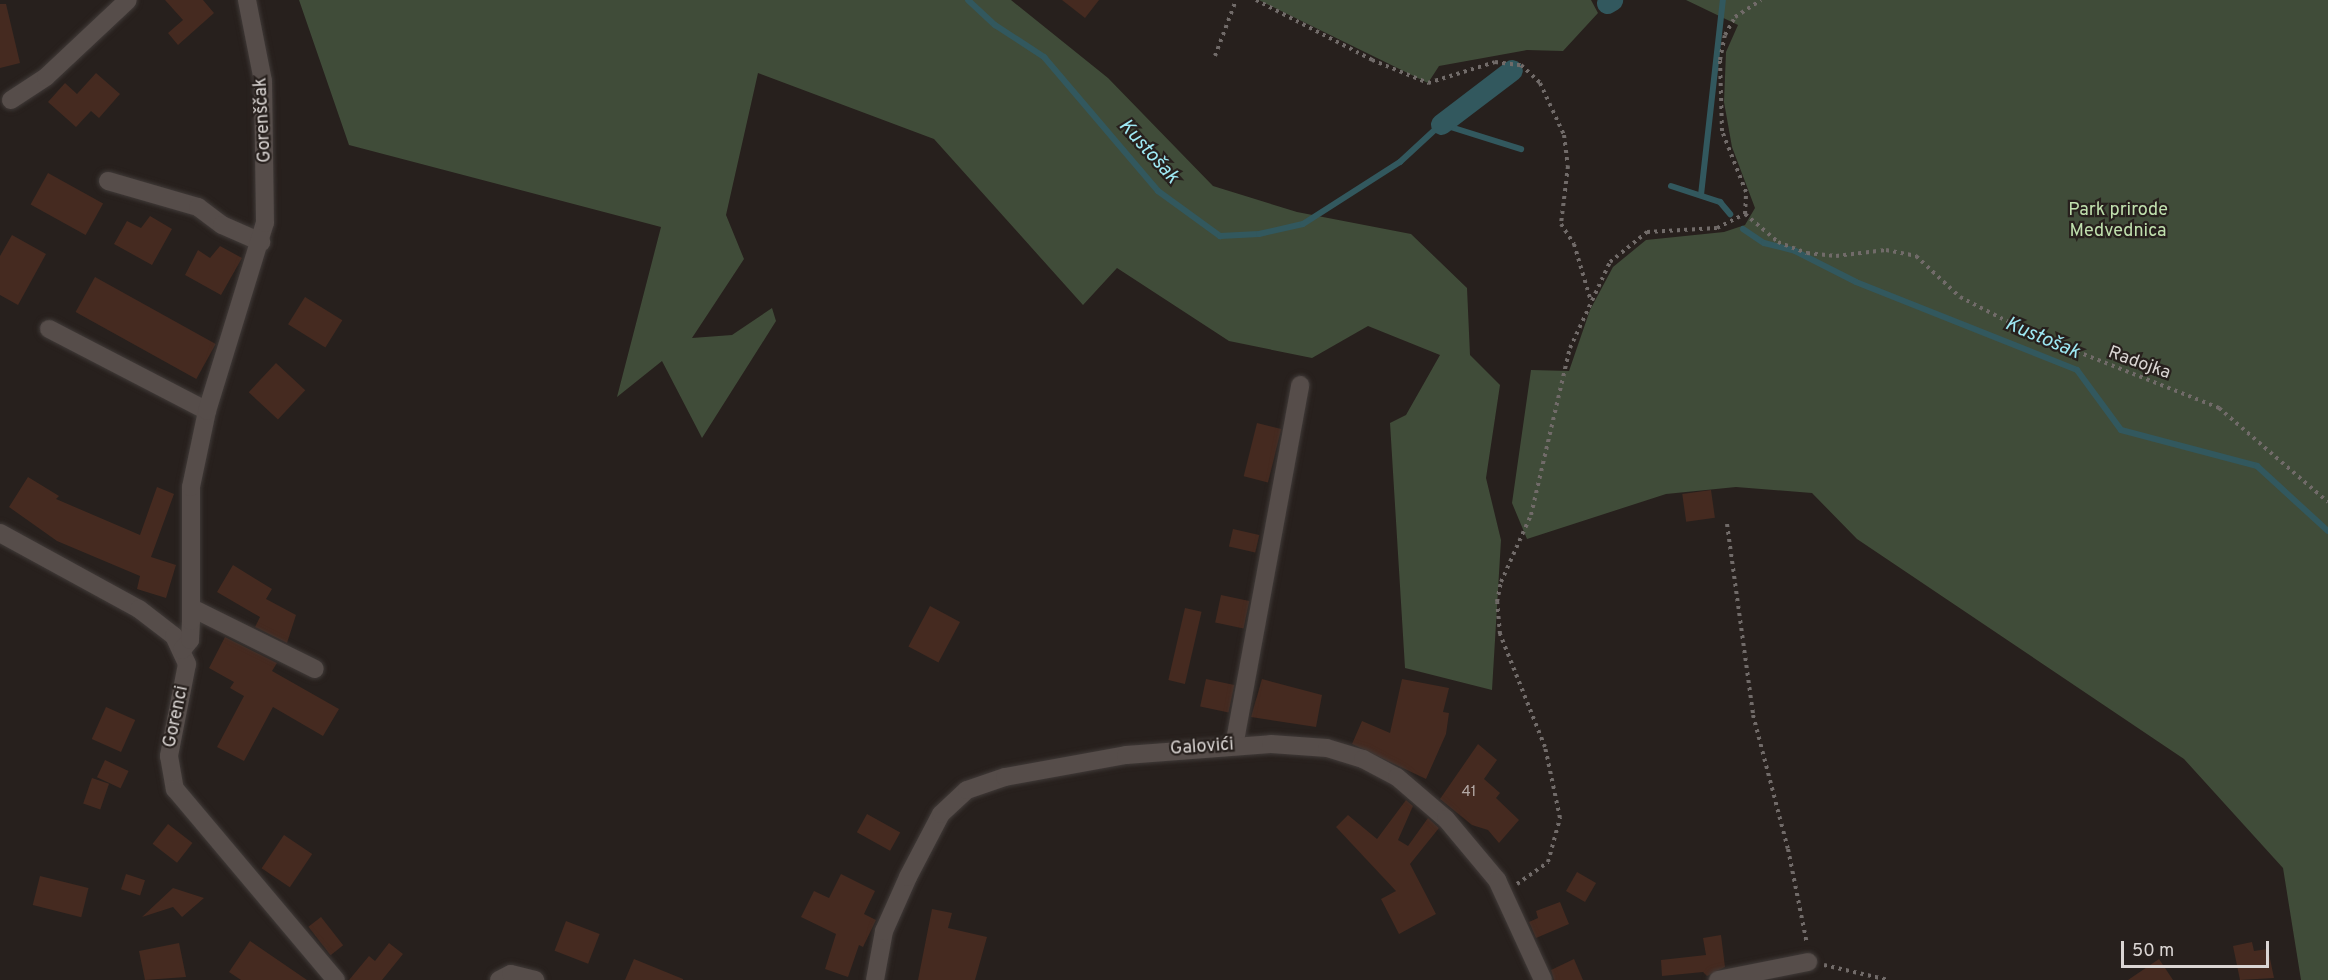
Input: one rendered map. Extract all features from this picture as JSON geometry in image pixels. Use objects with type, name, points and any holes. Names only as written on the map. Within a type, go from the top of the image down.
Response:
[{"type":"street","points":[[11,100],[46,77],[128,0]]},
{"type":"street","name":"Gorenščak","points":[[182,650],[190,640],[192,608],[190,501],[207,411],[261,242],[267,172],[263,91],[247,0]]},
{"type":"street","points":[[108,180],[198,207],[222,225],[261,242]]},
{"type":"street","points":[[50,329],[207,411]]},
{"type":"street","points":[[1234,746],[1300,385]]},
{"type":"street","points":[[0,533],[139,609],[174,636],[182,650]]},
{"type":"street","points":[[192,608],[315,669]]},
{"type":"street","name":"Gorenci","points":[[182,650],[185,683],[169,756],[175,789],[336,980]]},
{"type":"street","name":"Galovići","points":[[876,980],[884,931],[908,877],[941,814],[967,790],[1005,777],[1126,755],[1234,746],[1327,748],[1387,771],[1456,828],[1503,891],[1543,980]]},
{"type":"street","points":[[1718,980],[1808,962]]},
{"type":"street","points":[[499,980],[511,974],[535,980]]},
{"type":"path","points":[[1215,56],[1236,0]]},
{"type":"path","points":[[1256,0],[1361,55],[1428,83],[1496,62],[1521,65],[1540,83],[1564,135],[1568,166],[1561,224],[1574,244],[1590,298]]},
{"type":"path","points":[[1503,891],[1533,876],[1548,862],[1560,818],[1545,747],[1500,634],[1499,592],[1532,515],[1566,360],[1590,298],[1610,262],[1637,237],[1658,230],[1709,229],[1742,219],[1745,214],[1746,192],[1722,131],[1720,60],[1725,35],[1735,17],[1761,0]]},
{"type":"path","name":"Radojka","points":[[1745,214],[1778,242],[1807,253],[1886,250],[1916,256],[1960,297],[2028,332],[2219,408],[2328,502]]},
{"type":"path","points":[[1727,524],[1753,715],[1788,849],[1808,962],[1888,980]]},
{"type":"green space","points":[[299,0],[1011,0],[1108,78],[1213,186],[1297,212],[1411,234],[1467,288],[1470,355],[1500,385],[1486,478],[1501,540],[1492,690],[1405,668],[1390,423],[1406,415],[1440,355],[1368,326],[1312,358],[1229,341],[1117,268],[1083,305],[934,139],[758,73],[726,215],[744,259],[692,338],[732,335],[772,308],[776,321],[702,438],[662,361],[617,397],[661,227],[349,145]]},
{"type":"green space","points":[[1259,0],[1591,0],[1598,13],[1563,51],[1527,50],[1439,66],[1428,83]]},
{"type":"green space","name":"Park prirode Medvednica","points":[[1686,0],[2328,0],[2328,980],[2301,980],[2283,868],[2184,759],[1857,539],[1812,493],[1736,487],[1666,494],[1527,539],[1512,503],[1531,370],[1569,371],[1590,310],[1613,267],[1646,240],[1724,232],[1745,225],[1755,208],[1732,147],[1724,102],[1726,52],[1738,25]]},
{"type":"building","points":[[165,0],[203,0],[214,13],[178,45],[168,33],[183,20]]},
{"type":"building","points":[[1062,0],[1099,0],[1085,18]]},
{"type":"building","points":[[0,4],[6,4],[20,63],[0,68]]},
{"type":"building","points":[[96,73],[120,94],[99,118],[91,111],[76,127],[48,102],[65,83],[77,94]]},
{"type":"building","points":[[48,173],[103,204],[86,235],[31,204]]},
{"type":"building","points":[[150,216],[172,229],[152,265],[114,244],[127,221],[141,228]]},
{"type":"building","points":[[12,235],[46,254],[18,305],[0,295],[0,256]]},
{"type":"building","points":[[220,246],[242,258],[221,295],[185,275],[198,250],[210,258]]},
{"type":"building","points":[[95,277],[216,344],[196,379],[76,312]]},
{"type":"building","points":[[305,297],[342,320],[325,347],[288,324]]},
{"type":"building","points":[[276,363],[305,390],[278,420],[249,392]]},
{"type":"building","points":[[1257,423],[1281,429],[1268,482],[1244,476]]},
{"type":"building","points":[[28,477],[59,496],[56,499],[140,535],[157,487],[174,494],[151,557],[176,565],[166,598],[137,589],[140,576],[57,541],[9,507]]},
{"type":"building","points":[[1711,490],[1715,518],[1686,522],[1682,494]]},
{"type":"building","points":[[1233,529],[1259,535],[1255,553],[1229,547]]},
{"type":"building","points":[[233,565],[272,589],[266,599],[296,615],[287,643],[255,627],[260,617],[217,592]]},
{"type":"building","points":[[1221,595],[1249,601],[1244,628],[1215,622]]},
{"type":"building","points":[[930,606],[960,622],[938,663],[908,647]]},
{"type":"building","points":[[1185,608],[1202,612],[1185,684],[1168,680]]},
{"type":"building","points":[[225,637],[277,663],[272,671],[339,709],[323,736],[273,707],[244,761],[217,747],[244,696],[230,688],[234,682],[209,668]]},
{"type":"building","points":[[1206,679],[1234,685],[1229,712],[1200,706]]},
{"type":"building","points":[[1262,679],[1322,695],[1316,727],[1251,717]]},
{"type":"building","points":[[1402,679],[1449,688],[1443,712],[1449,713],[1446,734],[1426,779],[1352,744],[1362,721],[1390,733]]},
{"type":"building","points":[[106,707],[135,720],[121,752],[92,739]]},
{"type":"building","points":[[1478,744],[1497,760],[1484,779],[1500,793],[1496,798],[1519,820],[1499,843],[1488,830],[1472,825],[1440,799]]},
{"type":"building","points":[[105,760],[129,771],[121,788],[97,777]]},
{"type":"building","points":[[92,778],[109,784],[100,809],[83,804]]},
{"type":"building","points":[[1406,800],[1413,806],[1398,840],[1408,846],[1428,818],[1439,828],[1410,864],[1436,914],[1399,934],[1381,899],[1396,891],[1336,827],[1348,815],[1377,839]]},
{"type":"building","points":[[867,814],[900,832],[890,851],[857,832]]},
{"type":"building","points":[[168,824],[192,843],[177,863],[153,844]]},
{"type":"building","points":[[284,835],[312,854],[290,887],[262,868]]},
{"type":"building","points":[[1577,872],[1596,883],[1585,902],[1566,891]]},
{"type":"building","points":[[126,874],[145,880],[140,895],[121,889]]},
{"type":"building","points":[[841,874],[875,891],[864,914],[876,920],[863,947],[859,945],[848,977],[825,969],[836,934],[801,917],[814,891],[829,898]]},
{"type":"building","points":[[40,876],[89,888],[81,917],[33,905]]},
{"type":"building","points":[[173,888],[204,898],[182,917],[173,907],[142,917]]},
{"type":"building","points":[[1560,902],[1569,924],[1536,938],[1529,922],[1538,918],[1536,911]]},
{"type":"building","points":[[932,909],[952,913],[948,928],[987,937],[975,980],[918,980]]},
{"type":"building","points":[[321,917],[343,945],[331,955],[308,927]]},
{"type":"building","points":[[566,921],[600,934],[588,964],[555,951]]},
{"type":"building","points":[[1721,935],[1725,967],[1707,976],[1703,972],[1662,976],[1661,960],[1706,955],[1703,938]]},
{"type":"building","points":[[250,941],[307,980],[241,980],[229,972]]},
{"type":"building","points":[[2252,942],[2254,951],[2268,949],[2274,978],[2240,980],[2233,946]]},
{"type":"building","points":[[179,943],[186,977],[145,980],[139,951]]},
{"type":"building","points":[[389,943],[403,954],[382,980],[349,980],[369,956],[375,961]]},
{"type":"building","points":[[634,959],[683,979],[683,980],[625,980]]},
{"type":"building","points":[[1574,959],[1583,980],[1554,980],[1551,970]]},
{"type":"building","points":[[2159,959],[2173,980],[2128,980]]},
{"type":"waterway","name":"Kustošak","points":[[968,0],[995,25],[1044,57],[1158,191],[1220,236],[1259,234],[1303,224],[1400,162],[1441,124],[1521,149]]},
{"type":"waterway","points":[[1607,3],[1612,0]]},
{"type":"waterway","points":[[1701,195],[1723,0]]},
{"type":"waterway","points":[[1441,124],[1512,70]]},
{"type":"waterway","name":"Kustošak","points":[[1671,186],[1720,202],[1730,214]]},
{"type":"waterway","name":"Kustošak","points":[[1743,229],[1764,243],[1795,251],[1856,282],[2077,370],[2121,430],[2257,466],[2328,531]]}]
